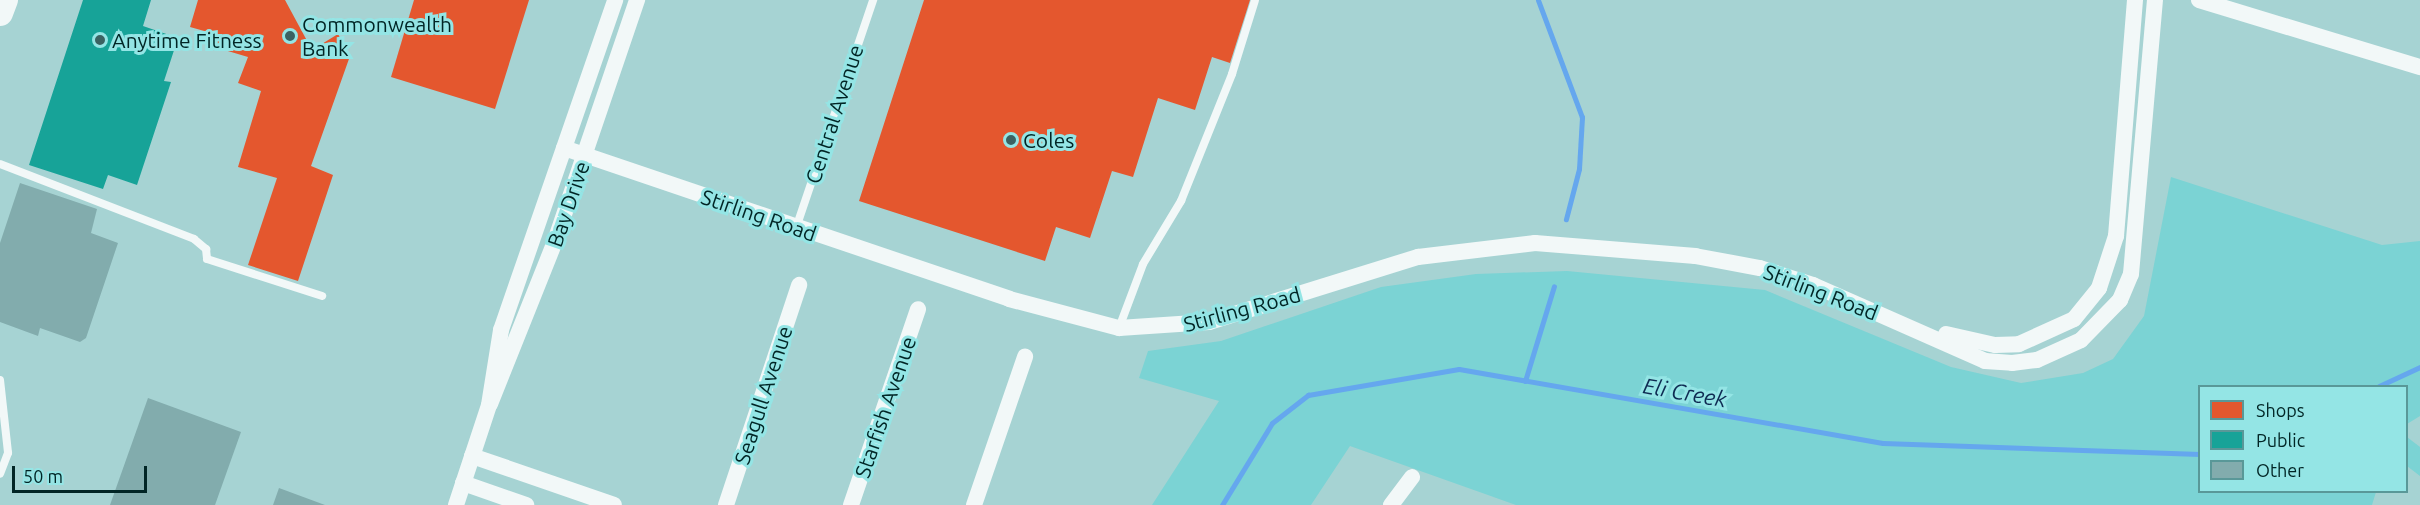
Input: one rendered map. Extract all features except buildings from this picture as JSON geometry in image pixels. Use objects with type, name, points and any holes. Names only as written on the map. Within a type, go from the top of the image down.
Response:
[{"type":"main road","points":[[0,13],[5,0]]},
{"type":"street","name":"Bay Drive","points":[[456,505],[489,405],[501,330],[615,0]]},
{"type":"street","name":"Bay Drive","points":[[489,405],[507,373],[585,155],[637,0]]},
{"type":"street","name":"Stirling Road","points":[[1895,321],[1972,341],[2019,344],[2057,330],[2088,304],[2110,263],[2116,236],[2135,0]]},
{"type":"street","name":"Stirling Road","points":[[564,148],[1009,299],[1119,328],[1209,322],[1418,257],[1535,243],[1695,256],[1760,268],[1895,321],[1985,361],[2012,363],[2060,352],[2102,323],[2131,274],[2136,243],[2155,0]]},
{"type":"street","points":[[2199,0],[2420,67]]},
{"type":"street","name":"Seagull Avenue","points":[[726,505],[799,285]]},
{"type":"street","name":"Starfish Avenue","points":[[852,505],[918,309]]},
{"type":"street","points":[[974,505],[1025,357]]},
{"type":"street","points":[[472,456],[614,505]]},
{"type":"street","points":[[1391,505],[1412,477]]},
{"type":"street","points":[[463,483],[526,505]]},
{"type":"lane","name":"Central Avenue","points":[[796,228],[873,0]]},
{"type":"lane","points":[[1119,328],[1143,264],[1181,201],[1232,74],[1255,0]]},
{"type":"lane","points":[[0,164],[194,238],[206,249],[207,259],[322,296]]},
{"type":"lane","points":[[0,380],[8,453],[0,474]]},
{"type":"shaded area","points":[[2171,177],[2382,245],[2420,241],[2420,416],[2408,423],[2408,385],[2198,385],[2198,493],[2376,493],[2372,505],[1516,505],[1350,446],[1311,505],[1152,505],[1219,401],[1139,378],[1148,351],[1221,341],[1381,287],[1476,274],[1567,271],[1765,290],[1951,367],[2021,383],[2083,373],[2113,359],[2144,316]]},
{"type":"shaded area","points":[[2408,438],[2420,447],[2420,476],[2408,467]]},
{"type":"waterway","points":[[1538,0],[1582,117],[1579,169],[1566,219]]},
{"type":"waterway","points":[[1525,381],[1554,286]]},
{"type":"waterway","name":"Eli Creek","points":[[2381,385],[2420,367]]},
{"type":"waterway","name":"Eli Creek","points":[[1222,505],[1272,423],[1308,395],[1459,369],[1883,443],[2198,454]]},
{"type":"place","name":"Commonwealth Bank","points":[[290,36]]},
{"type":"place","name":"Anytime Fitness","points":[[100,40]]},
{"type":"place","name":"Coles","points":[[1011,140]]}]
